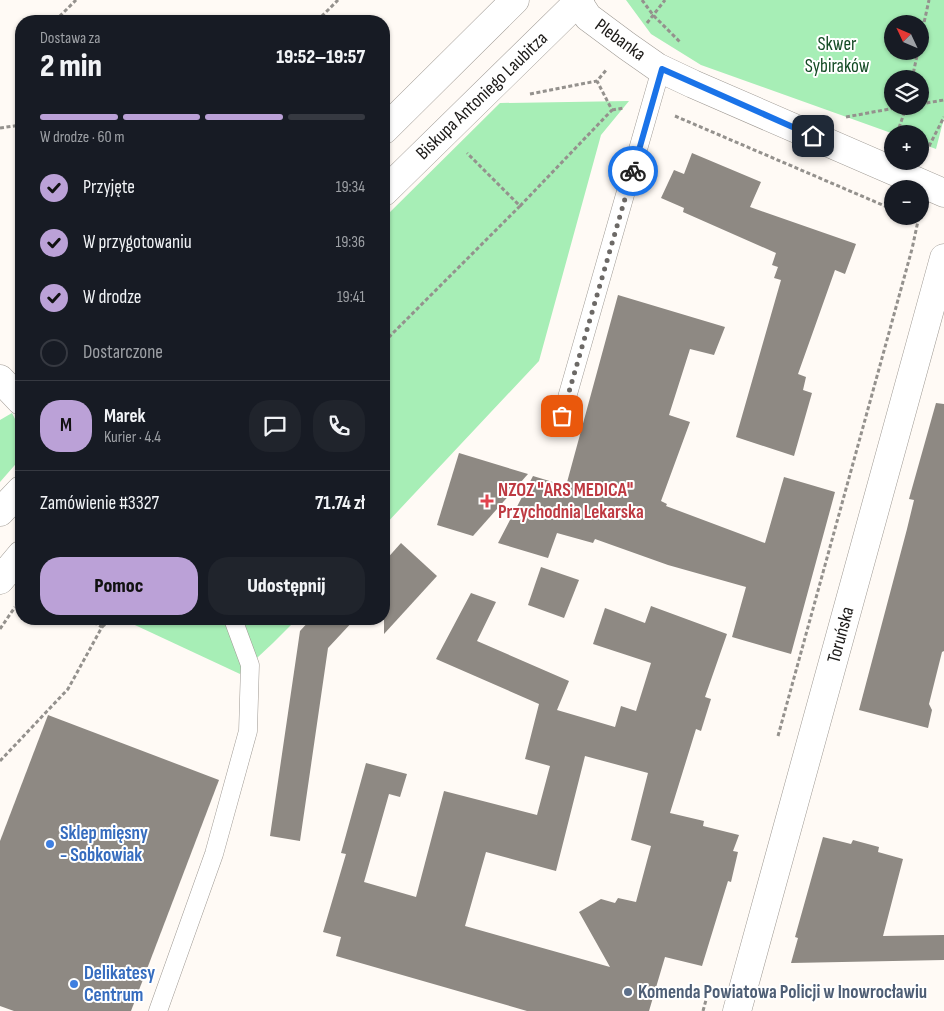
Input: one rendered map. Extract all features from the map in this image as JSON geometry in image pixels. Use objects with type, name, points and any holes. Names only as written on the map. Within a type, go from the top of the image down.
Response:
[{"type":"street","points":[[390,124],[515,0]]},
{"type":"street","name":"Plebanka","points":[[578,1],[588,17],[662,69],[944,193]]},
{"type":"street","name":"Biskupa Antoniego Laubitza","points":[[390,186],[578,1]]},
{"type":"street","name":"Toruńska","points":[[738,1011],[944,258]]},
{"type":"street","points":[[0,379],[15,395]]},
{"type":"street","points":[[0,512],[15,496]]},
{"type":"street","points":[[0,580],[15,561]]},
{"type":"lane","points":[[562,416],[662,69]]},
{"type":"lane","points":[[158,1011],[214,854],[248,731],[250,665],[235,625]]},
{"type":"path","points":[[61,15],[76,0]]},
{"type":"path","points":[[323,15],[338,0]]},
{"type":"path","points":[[642,0],[653,15],[683,44]]},
{"type":"path","points":[[925,15],[928,0]]},
{"type":"path","points":[[526,94],[597,81],[627,46]]},
{"type":"path","points":[[597,81],[612,110]]},
{"type":"path","points":[[929,102],[944,100]]},
{"type":"path","points":[[390,336],[520,206],[612,110],[645,104],[652,106],[884,206]]},
{"type":"path","points":[[846,117],[884,110]]},
{"type":"path","points":[[929,146],[944,116]]},
{"type":"path","points":[[0,128],[15,126]]},
{"type":"path","points":[[446,131],[520,206]]},
{"type":"path","points":[[777,741],[912,249]]},
{"type":"path","points":[[0,629],[15,607]]},
{"type":"path","points":[[97,625],[102,628]]},
{"type":"path","points":[[0,761],[68,689],[105,625]]},
{"type":"path","points":[[703,1011],[708,992]]},
{"type":"green space","name":"Skwer Sybiraków","points":[[626,0],[944,0],[944,118],[936,149],[929,146],[929,125],[884,125],[884,130],[701,65],[651,34]]},
{"type":"green space","points":[[629,101],[601,135],[539,361],[390,520],[390,212],[500,103]]},
{"type":"green space","points":[[12,413],[15,419],[15,465],[0,482],[0,420]]},
{"type":"green space","points":[[135,625],[291,625],[240,674]]},
{"type":"building","points":[[692,153],[761,182],[750,207],[856,244],[845,274],[835,270],[798,374],[806,377],[803,390],[812,393],[794,456],[736,437],[781,280],[774,278],[778,267],[772,265],[776,253],[683,212],[684,208],[661,198],[674,170],[684,174]]},
{"type":"building","points":[[618,295],[725,327],[714,355],[690,349],[669,415],[690,422],[661,501],[667,504],[666,506],[765,543],[784,477],[835,492],[791,654],[732,637],[746,587],[668,565],[595,539],[593,543],[557,533],[548,558],[498,543],[533,476],[566,486]]},
{"type":"building","points":[[936,403],[944,404],[944,651],[942,652],[929,704],[932,710],[928,728],[859,710],[914,500],[909,499]]},
{"type":"building","name":"NZOZ \"ARS MEDICA\" Przychodnia Lekarska","points":[[459,453],[528,474],[473,536],[437,525]]},
{"type":"building","points":[[401,543],[437,576],[384,634],[384,625],[390,625],[390,555]]},
{"type":"building","points":[[541,567],[579,580],[564,618],[528,605]]},
{"type":"building","points":[[471,593],[496,602],[477,641],[569,681],[557,710],[615,727],[621,706],[636,711],[651,663],[593,644],[605,608],[645,623],[651,606],[727,634],[705,697],[711,699],[701,731],[696,729],[670,813],[704,821],[703,826],[739,835],[733,851],[738,852],[731,882],[728,881],[702,966],[665,957],[649,1011],[527,1011],[336,956],[341,937],[323,932],[346,854],[341,853],[366,763],[407,774],[400,797],[389,794],[364,882],[416,897],[444,791],[537,815],[550,766],[525,759],[539,704],[436,659]],"holes":[[[585,756],[648,773],[631,840],[651,846],[636,902],[618,898],[615,903],[601,899],[579,912],[610,967],[465,926],[486,852],[556,871]]]},
{"type":"building","points":[[306,625],[349,625],[328,648],[300,841],[270,836],[300,631]]},
{"type":"building","points":[[48,715],[219,780],[131,1011],[14,1011],[0,1006],[0,841]]},
{"type":"building","points":[[823,837],[851,844],[853,840],[879,847],[878,852],[903,859],[883,936],[944,935],[944,960],[791,963],[798,938],[795,937]]},
{"type":"way so far","points":[[562,416],[633,171]]},
{"type":"place","name":"NZOZ \"ARS MEDICA\" Przychodnia Lekarska","points":[[487,501]]},
{"type":"place","name":"Sklep mięsny - Sobkowiak","points":[[50,844]]},
{"type":"place","name":"Delikatesy Centrum","points":[[74,984]]},
{"type":"place","name":"Komenda Powiatowa Policji w Inowrocławiu","points":[[628,992]]},
{"type":"route","points":[[633,171],[662,69],[813,136]]}]
